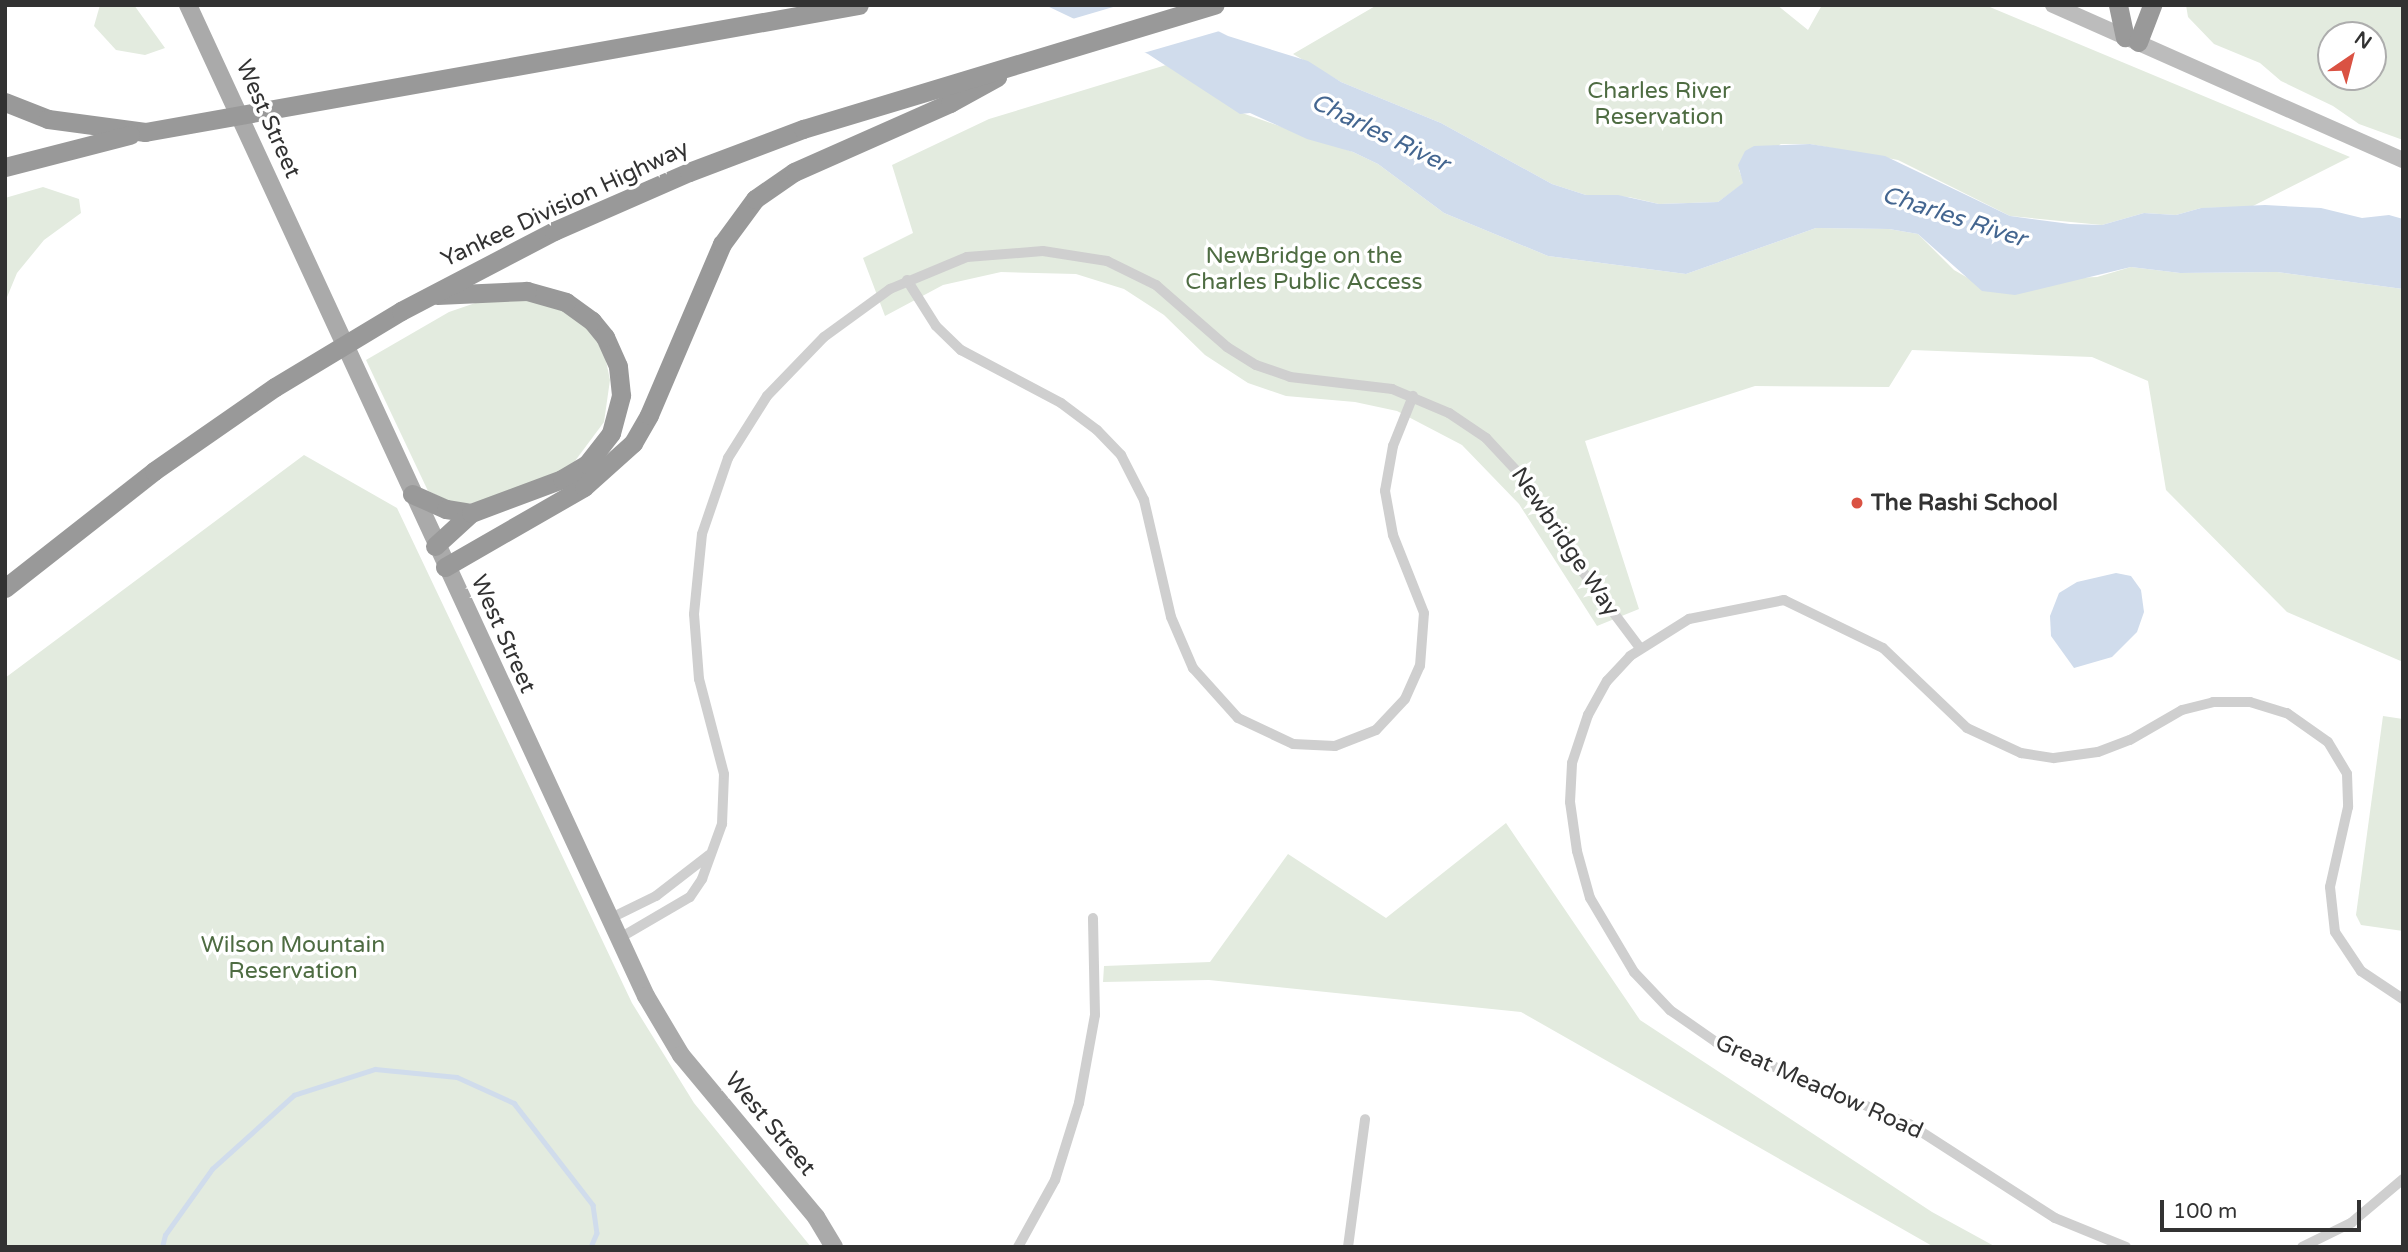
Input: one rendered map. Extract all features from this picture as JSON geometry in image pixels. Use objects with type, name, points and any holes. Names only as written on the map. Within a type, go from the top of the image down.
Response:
[{"type":"highway","points":[[5,167],[145,132],[206,120],[859,5]]},
{"type":"highway","name":"Yankee Division Highway","points":[[5,588],[174,456],[315,362],[428,295],[554,231],[689,172],[872,105],[1215,5]]},
{"type":"highway","points":[[2119,5],[2132,40]]},
{"type":"highway","points":[[2132,40],[2152,5]]},
{"type":"highway","points":[[445,567],[584,487],[632,443],[649,415],[722,244],[755,199],[794,173],[950,103],[1025,61]]},
{"type":"highway","points":[[5,102],[48,119],[145,132]]},
{"type":"highway","points":[[428,295],[515,291],[557,298],[592,321],[618,366],[617,415],[606,441],[587,464],[562,479],[471,513],[435,546]]},
{"type":"highway","points":[[412,494],[446,509],[471,513]]},
{"type":"main road","name":"West Street","points":[[188,5],[618,939],[681,1055],[816,1217],[834,1247]]},
{"type":"main road","points":[[2053,5],[2403,160]]},
{"type":"street","name":"Newbridge Way","points":[[618,939],[690,898],[722,824],[726,796],[722,762],[699,679],[694,614],[699,549],[712,495],[740,436],[779,382],[824,337],[907,280],[983,254],[1028,251],[1086,256],[1156,285],[1227,347],[1256,365],[1290,377],[1358,383],[1413,396],[1462,421],[1511,464],[1544,505],[1593,587],[1640,648]]},
{"type":"street","points":[[907,280],[953,343],[1061,402],[1121,455],[1144,500],[1171,617],[1194,668],[1238,718],[1293,744],[1335,746],[1376,730],[1405,699],[1420,666],[1424,613],[1393,535],[1385,491],[1393,446],[1413,396]]},
{"type":"street","name":"Great Meadow Road","points":[[2126,1247],[2067,1224],[1902,1121],[1716,1042],[1670,1010],[1634,972],[1600,921],[1586,886],[1573,826],[1570,789],[1575,752],[1588,715],[1614,672],[1640,648],[1699,616],[1772,600],[1790,601],[1892,654],[1976,734],[2009,749],[2043,757],[2110,749],[2201,704],[2250,702],[2287,713],[2328,742],[2347,774],[2347,807],[2330,887],[2335,932],[2361,971],[2403,999]]},
{"type":"street","points":[[609,919],[656,896],[709,855]]},
{"type":"street","points":[[1018,1247],[1055,1180],[1079,1104],[1095,1015],[1093,918]]},
{"type":"street","points":[[1348,1247],[1365,1119]]},
{"type":"street","points":[[2302,1247],[2351,1223],[2403,1179]]},
{"type":"green space","points":[[100,5],[134,5],[165,48],[145,55],[116,50],[94,26]]},
{"type":"green space","name":"Charles River Reservation","points":[[1377,5],[1777,5],[1808,30],[1822,5],[1985,5],[2350,157],[2251,207],[2201,208],[2176,215],[2144,213],[2102,225],[2010,216],[1898,160],[1810,144],[1781,144],[1739,170],[1744,183],[1718,202],[1659,204],[1629,197],[1586,195],[1552,184],[1441,123],[1341,82],[1293,54]]},
{"type":"green space","points":[[2186,5],[2403,5],[2403,140],[2359,124],[2333,106],[2281,81],[2260,63],[2214,44],[2188,17]]},
{"type":"green space","name":"NewBridge on the Charles Public Access","points":[[1166,65],[1242,113],[1353,152],[1378,164],[1444,213],[1548,256],[1686,274],[1816,228],[1889,229],[1918,234],[1954,270],[1975,282],[2097,277],[2131,267],[2180,273],[2277,272],[2403,289],[2403,662],[2287,612],[2166,490],[2148,381],[2092,357],[1912,350],[1889,387],[1755,386],[1585,441],[1639,609],[1597,626],[1519,504],[1462,445],[1397,411],[1355,402],[1286,396],[1248,383],[1205,355],[1164,315],[1124,289],[1076,274],[1001,272],[943,285],[885,316],[863,258],[913,233],[892,165],[989,119]]},
{"type":"green space","points":[[43,187],[79,199],[81,213],[44,240],[17,273],[5,302],[5,198]]},
{"type":"green space","points":[[516,298],[542,302],[570,313],[592,333],[605,356],[610,380],[604,422],[575,461],[557,473],[480,502],[458,505],[428,491],[366,360],[449,312],[484,300]]},
{"type":"green space","name":"Wilson Mountain Reservation","points":[[304,455],[397,508],[632,1003],[694,1103],[811,1247],[5,1247],[5,678]]},
{"type":"green space","points":[[2383,716],[2403,719],[2403,931],[2361,925],[2356,915]]},
{"type":"green space","points":[[1506,823],[1640,1020],[1932,1212],[1996,1247],[1934,1247],[1521,1012],[1209,980],[1103,982],[1104,966],[1210,962],[1288,854],[1386,918]]},
{"type":"water","name":"Charles River","points":[[1045,5],[1166,5],[1228,36],[1308,61],[1341,82],[1441,123],[1552,184],[1586,195],[1618,195],[1659,204],[1718,202],[1743,183],[1738,165],[1745,151],[1754,146],[1810,144],[1885,156],[2010,216],[2070,224],[2102,225],[2144,213],[2176,215],[2201,208],[2265,205],[2321,208],[2362,218],[2389,215],[2403,219],[2403,289],[2277,272],[2180,273],[2131,267],[2015,295],[1982,291],[1918,234],[1889,229],[1816,228],[1686,274],[1548,256],[1444,213],[1378,164],[1353,152],[1307,139],[1250,113],[1240,114],[1148,54]]},
{"type":"water","points":[[2116,573],[2131,576],[2141,590],[2144,612],[2137,632],[2112,657],[2074,668],[2051,636],[2050,616],[2059,593],[2077,582]]},
{"type":"pier","points":[[1120,5],[1173,5],[1223,30],[1140,54],[1069,20]]},
{"type":"waterway","points":[[162,1247],[165,1235],[212,1169],[294,1095],[375,1069],[457,1077],[514,1103],[593,1205],[597,1233],[591,1247]]},
{"type":"place","name":"The Rashi School","points":[[1857,503]]}]
